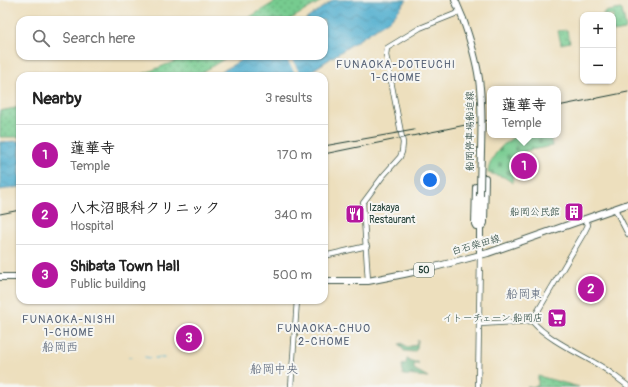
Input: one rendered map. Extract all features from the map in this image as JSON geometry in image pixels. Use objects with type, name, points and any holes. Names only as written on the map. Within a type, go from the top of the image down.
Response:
[{"type":"main road","name":"船岡停車場船迫線","points":[[455,0],[464,19],[474,52],[479,80],[481,111],[480,256]]},
{"type":"main road","points":[[476,187],[475,224],[483,226],[485,178]]},
{"type":"main road","name":"白石柴田線","points":[[328,281],[368,281],[480,256],[628,204]]},
{"type":"main road","points":[[0,277],[16,277]]},
{"type":"street","points":[[368,281],[363,203],[383,176],[400,157],[403,143],[386,55],[386,48],[420,28],[460,10]]},
{"type":"street","points":[[615,209],[628,234]]},
{"type":"street","points":[[532,321],[588,226],[586,219]]},
{"type":"street","points":[[328,255],[366,246]]},
{"type":"street","points":[[478,387],[480,256]]},
{"type":"street","points":[[291,387],[298,304]]},
{"type":"street","points":[[479,324],[532,321],[565,346],[595,363],[628,386]]},
{"type":"green space","points":[[278,0],[323,0],[296,16],[252,16]]},
{"type":"green space","points":[[620,9],[622,10],[626,28],[625,30],[616,32],[616,12],[604,12]]},
{"type":"green space","points":[[567,30],[570,42],[561,44],[558,31]]},
{"type":"green space","points":[[178,60],[222,60],[203,72],[148,72]]},
{"type":"green space","points":[[16,108],[16,137],[0,137],[0,111]]},
{"type":"green space","points":[[512,138],[551,138],[552,146],[525,151],[525,157],[511,159],[513,183],[504,177],[488,173],[491,161],[503,145]]},
{"type":"green space","points":[[418,340],[417,349],[414,352],[404,351],[399,344],[402,343],[407,347],[415,345]]},
{"type":"green space","points":[[407,359],[411,362],[418,362],[419,364],[414,364],[414,369],[428,377],[403,375],[402,365],[406,363]]},
{"type":"green space","points":[[538,376],[579,387],[527,387],[538,386]]},
{"type":"water","points":[[333,0],[407,0],[392,18],[310,72],[221,72],[241,60],[328,60],[328,16],[311,16]]},
{"type":"water","points":[[16,141],[16,188],[0,190],[0,142]]},
{"type":"pier","points":[[287,60],[292,60],[299,72],[295,72]]},
{"type":"waterway","points":[[145,357],[150,358]]},
{"type":"railway","points":[[561,105],[628,92]]},
{"type":"railway","points":[[328,153],[487,121]]},
{"type":"railway","points":[[328,145],[414,130]]},
{"type":"railway","points":[[0,214],[16,211]]},
{"type":"place","name":"蓮華寺","points":[[524,166]]},
{"type":"place","name":"船岡公民館","points":[[574,212]]},
{"type":"place","name":"Izakaya Restaurant","points":[[355,214]]},
{"type":"place","name":"八木沼眼科クリニック","points":[[591,289]]},
{"type":"place","name":"イトーチェーン 船岡店","points":[[557,318]]},
{"type":"place","name":"Shibata Town Hall","points":[[189,338]]},
{"type":"district","name":"FUNAOKA-DOTEUCHI 1-CHOME","points":[[396,70]]},
{"type":"district","name":"船岡東","points":[[524,294]]},
{"type":"district","name":"FUNAOKA-NISHI 1-CHOME","points":[[69,325]]},
{"type":"district","name":"FUNAOKA-CHUO 2-CHOME","points":[[324,334]]},
{"type":"district","name":"船岡西","points":[[60,347]]},
{"type":"district","name":"船岡中央","points":[[274,369]]}]
